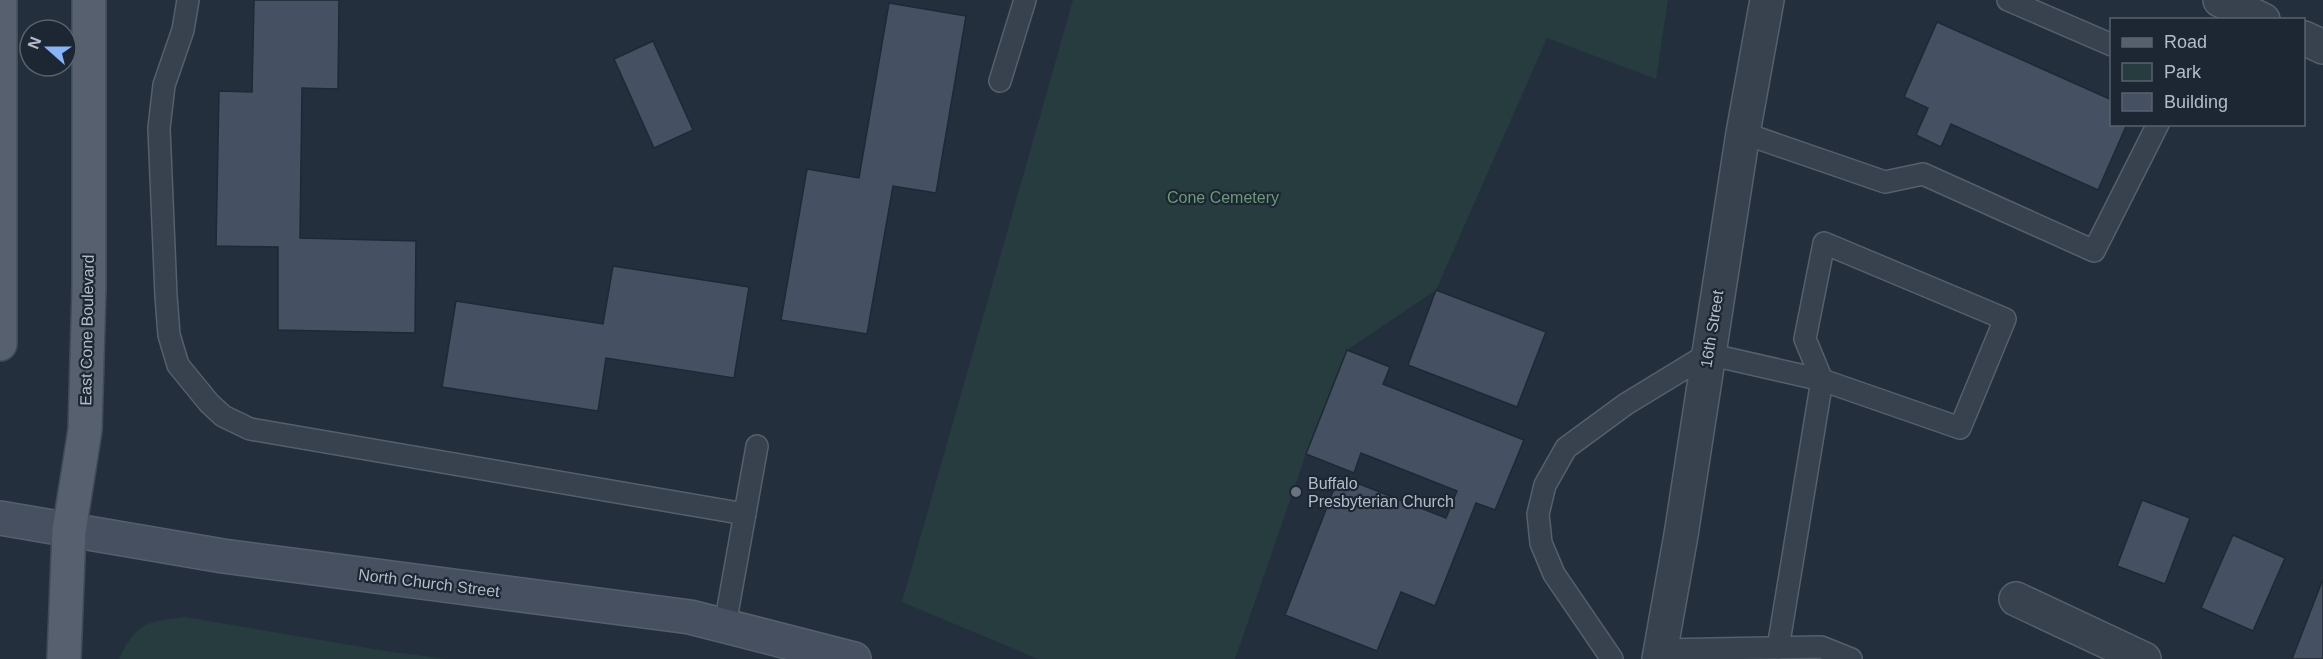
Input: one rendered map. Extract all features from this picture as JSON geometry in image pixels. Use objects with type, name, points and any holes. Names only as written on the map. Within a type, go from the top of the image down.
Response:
[{"type":"main road","points":[[0,0],[0,344]]},
{"type":"main road","name":"East Cone Boulevard","points":[[64,659],[69,531],[85,430],[89,288],[89,0]]},
{"type":"main road","name":"North Church Street","points":[[0,518],[222,556],[690,616],[854,659]]},
{"type":"street","name":"16th Street","points":[[1659,654],[1681,535],[1743,133],[1767,0]]},
{"type":"street","points":[[2221,0],[2259,18]]},
{"type":"street","points":[[2305,38],[2323,47]]},
{"type":"street","points":[[2016,599],[2144,659]]},
{"type":"lane","points":[[188,0],[183,30],[164,85],[160,109],[169,335],[178,365],[209,403],[223,416],[250,429],[745,514]]},
{"type":"lane","points":[[1000,81],[1025,0]]},
{"type":"lane","points":[[2008,0],[2110,44]]},
{"type":"lane","points":[[2212,18],[2221,0]]},
{"type":"lane","points":[[1743,133],[1885,183],[1923,174],[2094,251],[2157,126]]},
{"type":"lane","points":[[1612,659],[1554,574],[1541,543],[1538,514],[1545,485],[1566,448],[1626,404],[1708,354],[1822,380],[1960,428],[2005,319],[1824,243],[1805,339],[1822,380],[1778,648]]},
{"type":"lane","points":[[726,625],[757,446]]},
{"type":"lane","points":[[1659,654],[1821,647],[1851,659]]},
{"type":"green space","name":"Cone Cemetery","points":[[1073,0],[1668,0],[1656,79],[1547,38],[1436,290],[1347,350],[1306,454],[1235,659],[1038,659],[902,602]]},
{"type":"green space","points":[[185,617],[385,651],[447,659],[119,659],[131,638],[144,626],[161,620]]},
{"type":"building","points":[[254,0],[339,0],[338,89],[302,88],[300,238],[416,241],[415,333],[278,330],[278,247],[216,246],[219,91],[252,92]]},
{"type":"building","points":[[889,3],[966,16],[936,193],[893,186],[867,334],[781,320],[807,169],[859,178]]},
{"type":"building","points":[[1937,22],[2110,99],[2110,126],[2126,126],[2098,190],[1951,124],[1941,147],[1916,135],[1928,108],[1904,97]]},
{"type":"building","points":[[653,41],[693,130],[654,148],[614,59]]},
{"type":"building","points":[[613,266],[749,287],[734,378],[606,358],[598,411],[442,387],[456,301],[603,324]]},
{"type":"building","points":[[1436,290],[1546,332],[1517,407],[1408,365]]},
{"type":"building","points":[[1347,350],[1390,367],[1383,384],[1524,440],[1495,510],[1476,503],[1435,606],[1401,592],[1377,651],[1285,615],[1339,476],[1446,518],[1457,491],[1361,453],[1354,473],[1306,454]]},
{"type":"building","points":[[2142,500],[2190,518],[2165,584],[2117,566]]},
{"type":"building","points":[[2233,535],[2285,558],[2253,631],[2201,608]]},
{"type":"building","points":[[2323,579],[2323,659],[2292,659]]},
{"type":"place","name":"Buffalo Presbyterian Church","points":[[1296,492]]}]
